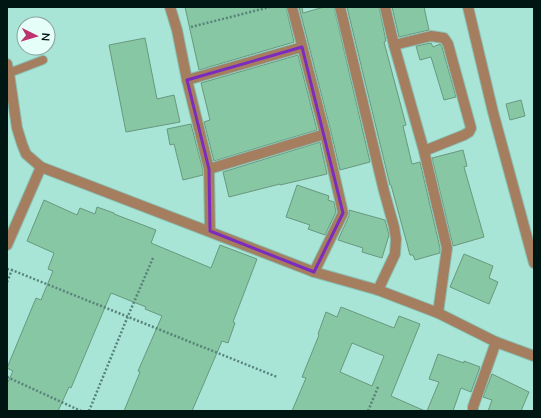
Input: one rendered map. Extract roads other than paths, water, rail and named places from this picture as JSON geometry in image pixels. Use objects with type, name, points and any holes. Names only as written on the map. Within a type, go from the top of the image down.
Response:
[{"type":"street","points":[[170,7],[177,30],[187,80],[209,169],[210,231]]},
{"type":"street","points":[[292,7],[344,213],[314,272]]},
{"type":"street","points":[[340,7],[396,238],[394,254],[378,290]]},
{"type":"street","points":[[385,7],[394,45],[424,151],[447,248],[438,313]]},
{"type":"street","points":[[468,7],[493,112],[534,263]]},
{"type":"street","points":[[394,45],[431,36],[444,38],[448,44],[472,128],[464,135],[424,151]]},
{"type":"street","points":[[187,80],[302,47]]},
{"type":"street","points":[[8,69],[17,128],[22,144],[26,154],[41,167],[314,272],[378,290],[438,313],[496,342],[534,356]]},
{"type":"street","points":[[209,169],[325,134]]},
{"type":"street","points":[[7,245],[41,167]]},
{"type":"street","points":[[473,411],[473,407],[496,342]]},
{"type":"lane","points":[[8,69],[43,60]]}]
